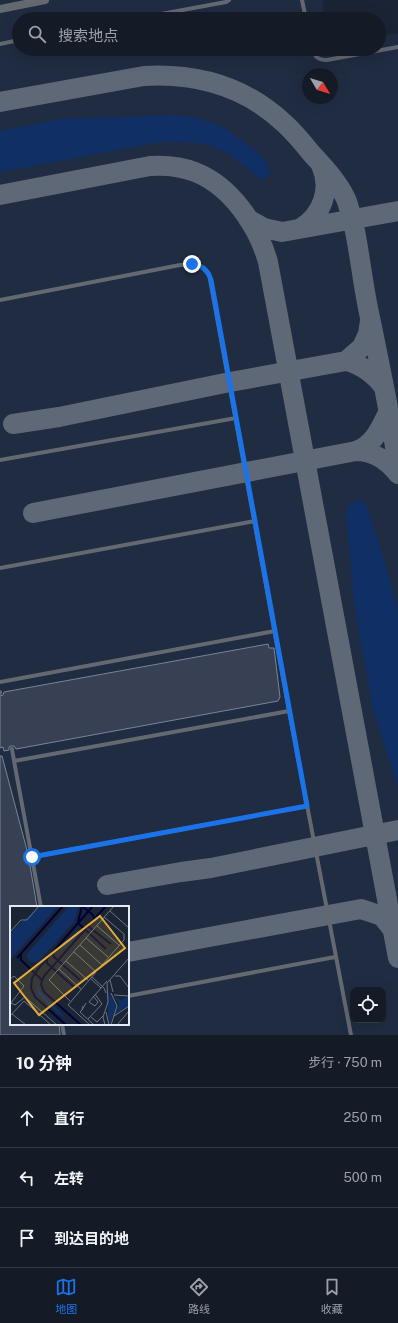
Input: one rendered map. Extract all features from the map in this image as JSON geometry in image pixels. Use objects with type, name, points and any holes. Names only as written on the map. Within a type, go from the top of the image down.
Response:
[{"type":"street","points":[[0,8],[45,0]]},
{"type":"lane","points":[[172,12],[226,2],[229,0]]},
{"type":"lane","points":[[302,0],[305,12]]},
{"type":"lane","points":[[0,44],[12,41]]},
{"type":"lane","points":[[386,49],[398,47]]},
{"type":"lane","points":[[316,56],[320,60],[327,60],[349,56]]},
{"type":"lane","points":[[0,300],[180,265],[198,264],[206,270],[211,280],[289,711],[351,1035]]},
{"type":"lane","points":[[0,460],[236,418]]},
{"type":"lane","points":[[0,568],[255,521]]},
{"type":"lane","points":[[0,682],[275,630]]},
{"type":"lane","points":[[14,760],[289,711]]},
{"type":"lane","points":[[12,749],[41,906]]},
{"type":"lane","points":[[32,857],[307,806]]},
{"type":"lane","points":[[129,996],[335,957]]},
{"type":"lane","points":[[62,1025],[64,1035]]},
{"type":"shaded area","points":[[0,0],[322,0],[324,12],[12,12],[12,56],[386,56],[386,35],[398,33],[398,1035],[0,1035]]},
{"type":"shaded area","points":[[174,115],[206,121],[228,130],[263,159],[268,165],[270,176],[260,179],[240,162],[217,148],[204,144],[182,142],[161,142],[0,172],[0,131],[60,119]]},
{"type":"shaded area","points":[[358,500],[365,502],[368,508],[394,593],[398,612],[398,787],[373,709],[354,603],[346,513],[349,504]]},
{"type":"building","points":[[268,644],[269,648],[274,648],[280,697],[278,701],[16,749],[14,746],[9,747],[9,750],[4,751],[3,747],[0,748],[0,696],[3,695],[4,692]]},
{"type":"building","points":[[0,756],[2,756],[28,854],[37,906],[10,906],[10,1025],[59,1025],[60,1035],[0,1035]]},
{"type":"taxiway","points":[[0,102],[144,76],[183,77],[201,80],[237,91],[254,100],[285,124],[296,134],[330,175],[346,199],[355,231],[366,299],[398,463]]},
{"type":"taxiway","points":[[301,228],[315,216],[323,201],[325,183],[321,165]]},
{"type":"taxiway","points":[[0,195],[150,166],[178,167],[208,178],[231,197],[250,221],[268,262],[398,958]]},
{"type":"taxiway","points":[[248,219],[264,228],[282,232],[398,211]]},
{"type":"taxiway","points":[[13,424],[59,417],[230,382],[346,361],[362,347],[368,334],[370,321]]},
{"type":"taxiway","points":[[346,361],[356,364],[366,370],[383,386]]},
{"type":"taxiway","points":[[356,451],[363,448],[372,440],[380,429],[389,411]]},
{"type":"taxiway","points":[[33,513],[356,451],[362,451],[380,458],[390,465],[398,474]]},
{"type":"taxiway","points":[[107,885],[211,868],[398,830]]},
{"type":"taxiway","points":[[129,952],[361,909],[382,916],[393,930]]},
{"type":"route","points":[[32,857],[307,806],[211,280],[206,270],[198,264],[192,264]]}]
